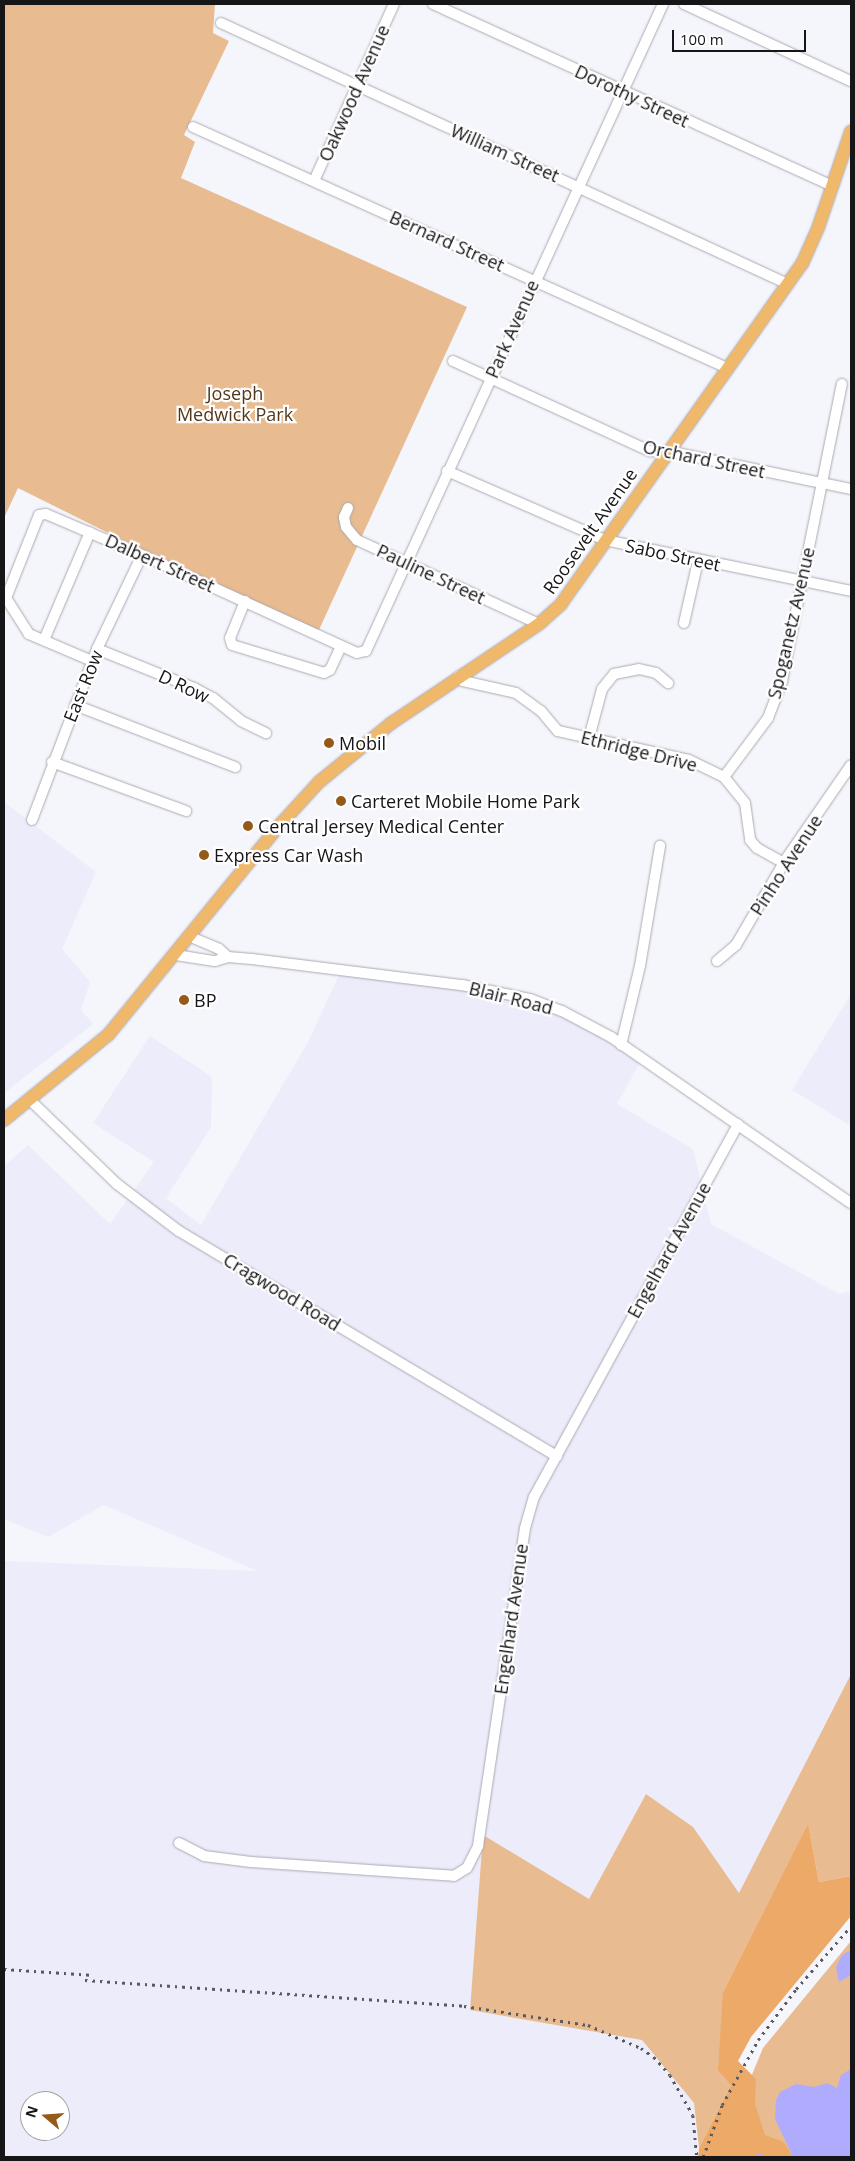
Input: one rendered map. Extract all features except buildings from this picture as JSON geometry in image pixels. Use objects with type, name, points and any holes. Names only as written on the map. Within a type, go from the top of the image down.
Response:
[{"type":"main road","name":"Roosevelt Avenue","points":[[4,1120],[110,1034],[191,937],[276,829],[319,782],[361,745],[459,676],[539,624],[561,604],[788,284],[810,247],[851,131]]},
{"type":"street","name":"Oakwood Avenue","points":[[314,182],[394,4]]},
{"type":"street","name":"Dorothy Street","points":[[433,4],[832,186]]},
{"type":"street","name":"Park Avenue","points":[[362,653],[368,648],[577,186],[624,92],[662,4]]},
{"type":"street","points":[[684,4],[851,81]]},
{"type":"street","name":"William Street","points":[[221,23],[788,284]]},
{"type":"street","name":"Bernard Street","points":[[194,127],[728,368]]},
{"type":"street","name":"Orchard Street","points":[[453,361],[650,451],[667,452],[851,489]]},
{"type":"street","name":"Spoganetz Avenue","points":[[724,778],[768,718],[782,681],[842,384]]},
{"type":"street","name":"Sabo Street","points":[[447,471],[605,540],[698,561],[851,591]]},
{"type":"street","name":"Pauline Street","points":[[348,508],[344,517],[350,534],[406,564],[539,624]]},
{"type":"street","name":"Dalbert Street","points":[[44,640],[29,634],[6,598],[39,515],[46,514],[245,601],[341,646],[362,653]]},
{"type":"street","points":[[90,532],[44,640],[92,661]]},
{"type":"street","name":"East Row","points":[[32,820],[52,762],[92,661],[142,555]]},
{"type":"street","points":[[684,622],[698,561]]},
{"type":"street","points":[[245,601],[230,638],[232,645],[324,673],[330,670],[341,646]]},
{"type":"street","name":"D Row","points":[[97,649],[194,688],[213,698],[241,722],[266,733]]},
{"type":"street","points":[[589,738],[602,689],[614,674],[639,669],[656,673],[668,683]]},
{"type":"street","name":"Ethridge Drive","points":[[459,676],[463,681],[516,693],[541,711],[558,731],[689,760],[724,778],[745,803],[750,840],[756,848],[784,863]]},
{"type":"street","points":[[75,705],[235,767]]},
{"type":"street","points":[[52,762],[186,812]]},
{"type":"street","name":"Pinho Avenue","points":[[717,961],[736,945],[784,863],[851,765]]},
{"type":"street","points":[[621,1045],[640,966],[660,846]]},
{"type":"street","points":[[191,937],[220,950],[228,957]]},
{"type":"street","name":"Blair Road","points":[[176,955],[215,961],[228,957],[496,990],[562,1011],[621,1045],[851,1203]]},
{"type":"street","name":"Cragwood Road","points":[[30,1100],[117,1184],[165,1222],[557,1456]]},
{"type":"street","name":"Engelhard Avenue","points":[[179,1843],[204,1856],[251,1862],[454,1876],[467,1868],[478,1846],[525,1528],[534,1497],[738,1124]]},
{"type":"shaded area","points":[[4,802],[96,872],[62,949],[90,982],[81,1010],[93,1024],[4,1093]]},
{"type":"shaded area","points":[[342,969],[546,1003],[642,1059],[617,1104],[693,1149],[711,1224],[839,1294],[851,1291],[851,1674],[739,1894],[693,1827],[646,1794],[589,1899],[484,1836],[470,2010],[642,2040],[694,2103],[698,2157],[4,2157],[4,1561],[257,1571],[104,1505],[48,1537],[4,1519],[4,1166],[28,1145],[110,1224],[154,1162],[93,1123],[150,1036],[212,1077],[211,1127],[166,1198],[201,1225],[308,1042]]},
{"type":"shaded area","points":[[851,994],[851,1126],[792,1090]]},
{"type":"shaded area","points":[[808,1824],[819,1882],[851,1876],[851,1916],[751,2037],[738,2061],[756,2079],[755,2104],[765,2135],[784,2142],[793,2157],[698,2157],[699,2148],[731,2085],[718,2070],[723,1992]]},
{"type":"shaded area","points":[[851,1950],[851,1975],[839,1982],[836,1967],[842,1955]]},
{"type":"shaded area","points":[[851,2069],[851,2157],[793,2157],[775,2119],[776,2100],[780,2092],[796,2084],[814,2087],[827,2083],[837,2088],[841,2075]]},
{"type":"green space","name":"Joseph Medwick Park","points":[[4,4],[215,4],[213,33],[229,41],[184,135],[195,142],[181,178],[467,307],[318,632],[245,601],[18,488],[4,518]]},
{"type":"green space","points":[[851,1674],[851,1876],[819,1882],[808,1825],[723,1992],[731,2085],[699,2148],[694,2103],[642,2040],[470,2010],[483,1835],[589,1899],[646,1794],[693,1827],[739,1893]]},
{"type":"green space","points":[[851,1941],[851,2157],[718,2157],[763,2048]]},
{"type":"waterway","points":[[758,2154],[764,2157]]},
{"type":"railway","points":[[703,2157],[722,2105],[758,2040],[796,1989],[851,1926]]},
{"type":"railway","points":[[4,1969],[94,1975]]},
{"type":"railway","points":[[85,1980],[464,2006],[588,2025],[641,2048],[654,2057],[670,2075],[693,2115],[697,2157]]},
{"type":"place","name":"Mobil","points":[[329,743]]},
{"type":"place","name":"Carteret Mobile Home Park","points":[[341,801]]},
{"type":"place","name":"Central Jersey Medical Center","points":[[248,826]]},
{"type":"place","name":"Express Car Wash","points":[[204,855]]},
{"type":"place","name":"BP","points":[[184,1000]]}]
